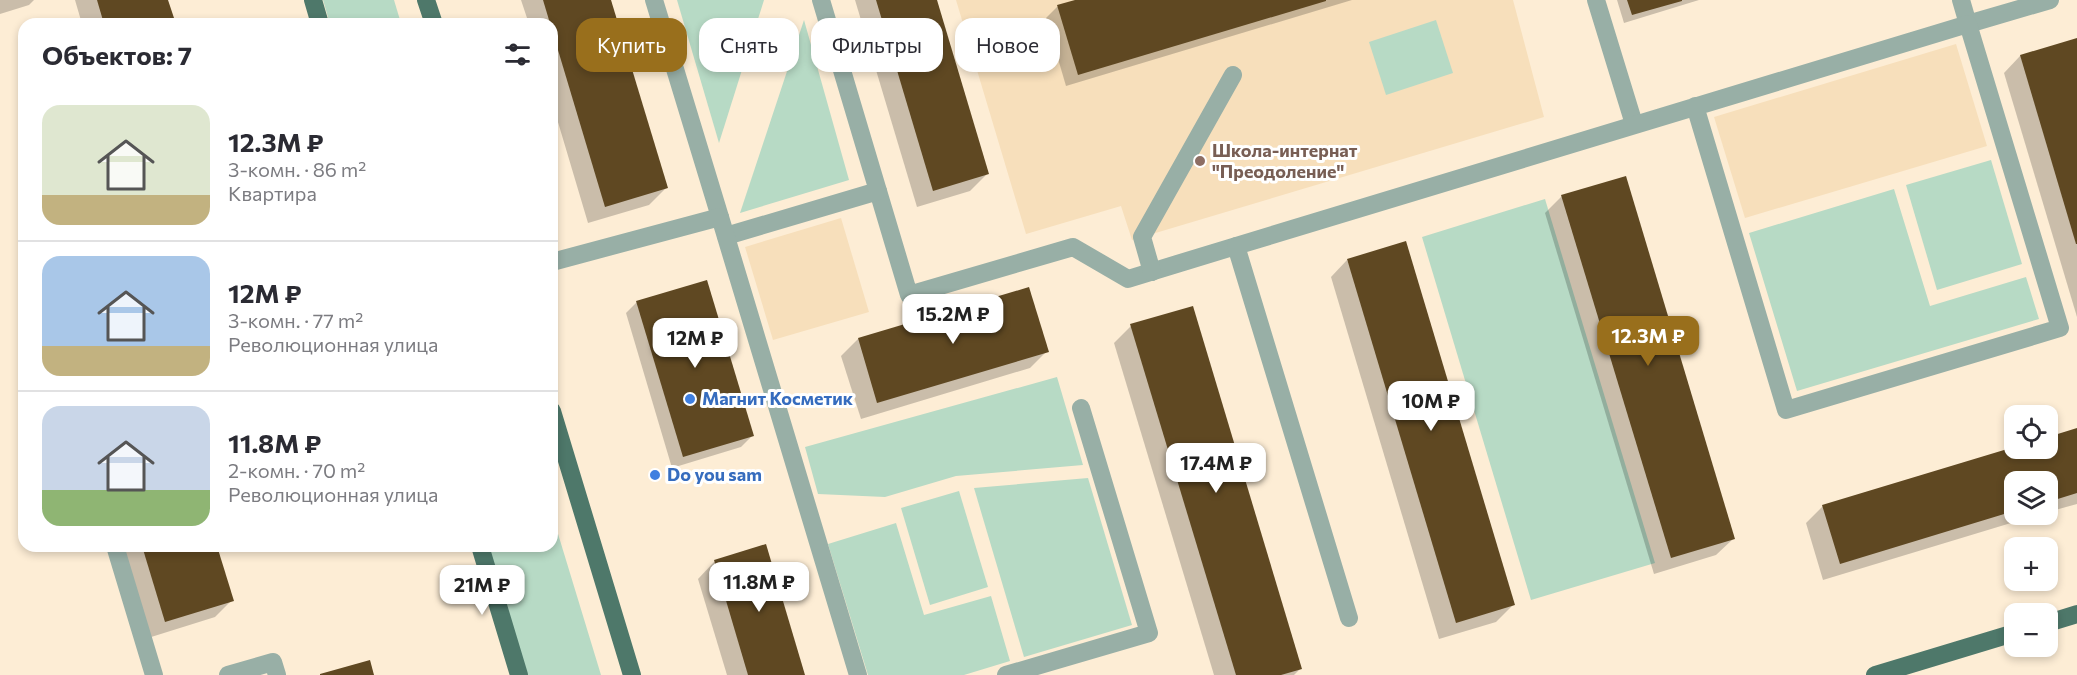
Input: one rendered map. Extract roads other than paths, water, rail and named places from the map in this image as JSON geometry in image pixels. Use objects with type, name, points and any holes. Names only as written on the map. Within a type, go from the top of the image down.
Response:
[{"type":"main road","points":[[313,0],[318,18]]},
{"type":"main road","points":[[426,0],[432,18]]},
{"type":"main road","points":[[558,431],[632,675]]},
{"type":"main road","points":[[482,552],[519,675]]},
{"type":"main road","points":[[2058,620],[2077,614]]},
{"type":"main road","points":[[1875,675],[2004,636]]},
{"type":"lane","points":[[654,0],[858,675]]},
{"type":"lane","points":[[821,0],[909,295],[1073,247],[1128,279],[1634,124],[2050,0]]},
{"type":"lane","points":[[1596,0],[1634,124]]},
{"type":"lane","points":[[1695,106],[1786,410],[2060,328],[1961,0]]},
{"type":"lane","points":[[1152,272],[1142,237],[1233,75]]},
{"type":"lane","points":[[726,236],[878,191]]},
{"type":"lane","points":[[558,260],[720,217]]},
{"type":"lane","points":[[1236,246],[1349,618]]},
{"type":"lane","points":[[1006,675],[1149,633],[1081,408]]},
{"type":"lane","points":[[117,552],[154,675]]},
{"type":"lane","points":[[228,675],[273,662],[277,675]]},
{"type":"place","name":"Школа-интернат \"Преодоление\"","points":[[1200,161]]},
{"type":"place","name":"Магнит Косметик","points":[[690,399]]},
{"type":"place","name":"Do you sam","points":[[655,475]]}]
